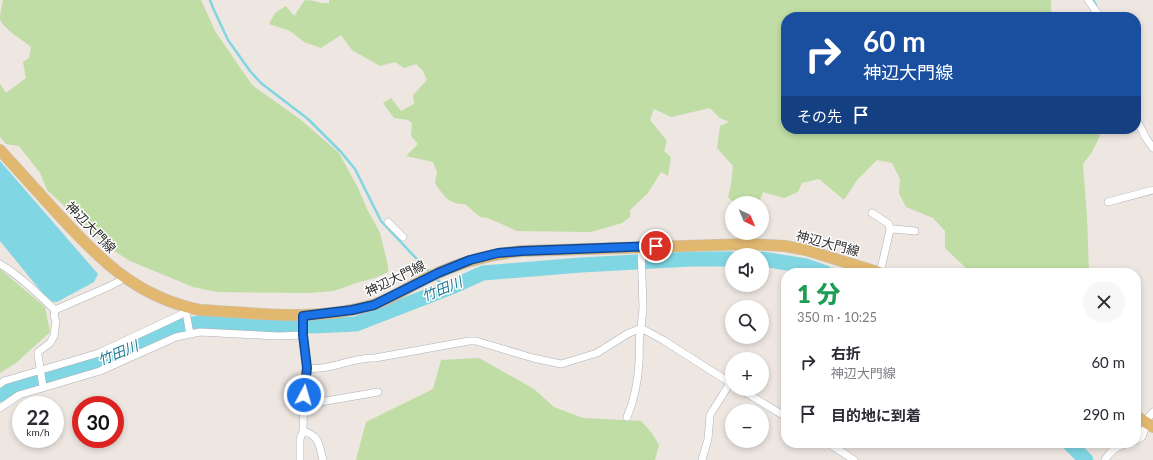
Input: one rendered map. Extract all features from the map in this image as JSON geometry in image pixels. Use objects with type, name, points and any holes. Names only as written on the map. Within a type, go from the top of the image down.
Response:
[{"type":"main road","name":"神辺大門線","points":[[0,150],[77,234],[103,260],[125,278],[186,311],[200,310],[303,319],[374,305],[427,278],[470,260],[498,253],[522,251],[642,250],[749,244],[785,246],[806,250],[865,268]]},
{"type":"main road","points":[[1141,419],[1150,425]]},
{"type":"street","points":[[1088,0],[1096,12]]},
{"type":"street","points":[[1141,128],[1153,148]]},
{"type":"street","points":[[1146,138],[1153,133]]},
{"type":"street","points":[[1108,202],[1153,190]]},
{"type":"street","points":[[872,213],[889,224],[890,230],[882,268]]},
{"type":"street","points":[[388,222],[403,237]]},
{"type":"street","points":[[890,230],[915,231]]},
{"type":"street","points":[[627,417],[632,406],[639,363],[639,336],[643,308],[642,250]]},
{"type":"street","points":[[0,264],[38,293],[54,310],[56,321],[54,336],[50,343],[38,352],[43,386]]},
{"type":"street","points":[[54,310],[125,278]]},
{"type":"street","points":[[0,384],[4,381],[40,372],[99,353],[186,311],[190,333]]},
{"type":"street","points":[[300,460],[300,439],[303,431],[304,384],[307,368],[302,334],[303,319]]},
{"type":"street","points":[[307,368],[319,369],[360,359],[375,358],[469,341],[476,341],[534,358],[561,364],[597,353],[627,334],[641,328]]},
{"type":"street","points":[[641,328],[663,340],[725,380]]},
{"type":"street","points":[[0,408],[12,398],[19,395],[43,386],[100,371],[176,337],[190,333],[200,332],[278,336],[302,334]]},
{"type":"street","points":[[303,405],[378,392]]},
{"type":"street","points":[[702,460],[708,439],[710,415],[725,393]]},
{"type":"street","points":[[752,396],[781,414]]},
{"type":"street","points":[[1141,438],[1150,425],[1149,416],[1153,412]]},
{"type":"street","points":[[303,431],[312,434],[318,441],[323,460]]},
{"type":"street","points":[[836,448],[854,460]]},
{"type":"street","points":[[1105,460],[1115,448]]},
{"type":"green space","points":[[3,0],[201,0],[215,31],[252,85],[301,120],[339,153],[380,233],[388,266],[388,272],[375,278],[334,291],[308,293],[217,292],[193,287],[130,261],[111,249],[47,190],[40,173],[19,146],[6,144],[0,137],[0,84],[6,93],[26,78],[23,62],[29,58],[31,47],[2,23],[0,17]]},
{"type":"green space","points":[[305,0],[329,3],[329,0],[1051,0],[1052,12],[781,12],[781,134],[1099,134],[1100,136],[1092,152],[1083,164],[1089,268],[966,268],[945,248],[945,231],[933,218],[906,207],[899,193],[900,179],[892,163],[877,160],[857,180],[844,200],[819,179],[802,183],[798,192],[784,198],[763,192],[762,196],[728,196],[733,166],[717,148],[720,126],[729,122],[720,118],[710,108],[671,117],[654,109],[650,120],[667,141],[664,151],[671,157],[668,176],[661,172],[648,193],[630,210],[630,217],[622,223],[591,232],[517,231],[488,218],[480,217],[465,204],[450,201],[435,183],[437,172],[433,162],[406,156],[418,144],[411,136],[412,123],[408,120],[394,118],[383,103],[391,98],[401,111],[414,104],[413,95],[427,80],[423,71],[416,64],[404,68],[395,62],[380,66],[352,50],[341,35],[321,48],[304,42],[290,31],[269,24],[275,13],[286,6],[294,16]]},
{"type":"green space","points":[[0,269],[45,307],[50,332],[16,363],[0,373]]},
{"type":"green space","points":[[479,358],[534,389],[554,407],[583,418],[641,421],[651,432],[659,445],[655,460],[356,460],[366,422],[433,389],[441,360]]},
{"type":"water","points":[[0,161],[98,274],[94,282],[57,302],[53,302],[44,295],[0,241]]},
{"type":"waterway","points":[[210,0],[228,40],[250,71],[261,83],[308,119],[341,152],[355,169],[381,221],[430,273]]},
{"type":"waterway","points":[[1093,0],[1096,5]]},
{"type":"waterway","name":"竹田川","points":[[0,395],[17,387],[111,357],[179,326],[200,323],[314,326],[356,324],[454,286],[483,273],[581,265],[691,259],[725,259]]},
{"type":"waterway","name":"竹田川","points":[[769,260],[812,268]]},
{"type":"waterway","points":[[435,278],[440,282],[454,286]]},
{"type":"waterway","name":"竹田川","points":[[1074,448],[1086,460]]},
{"type":"route","points":[[304,395],[304,384],[307,368],[303,335],[303,316],[352,310],[374,305],[438,273],[470,260],[498,253],[656,246]]}]
